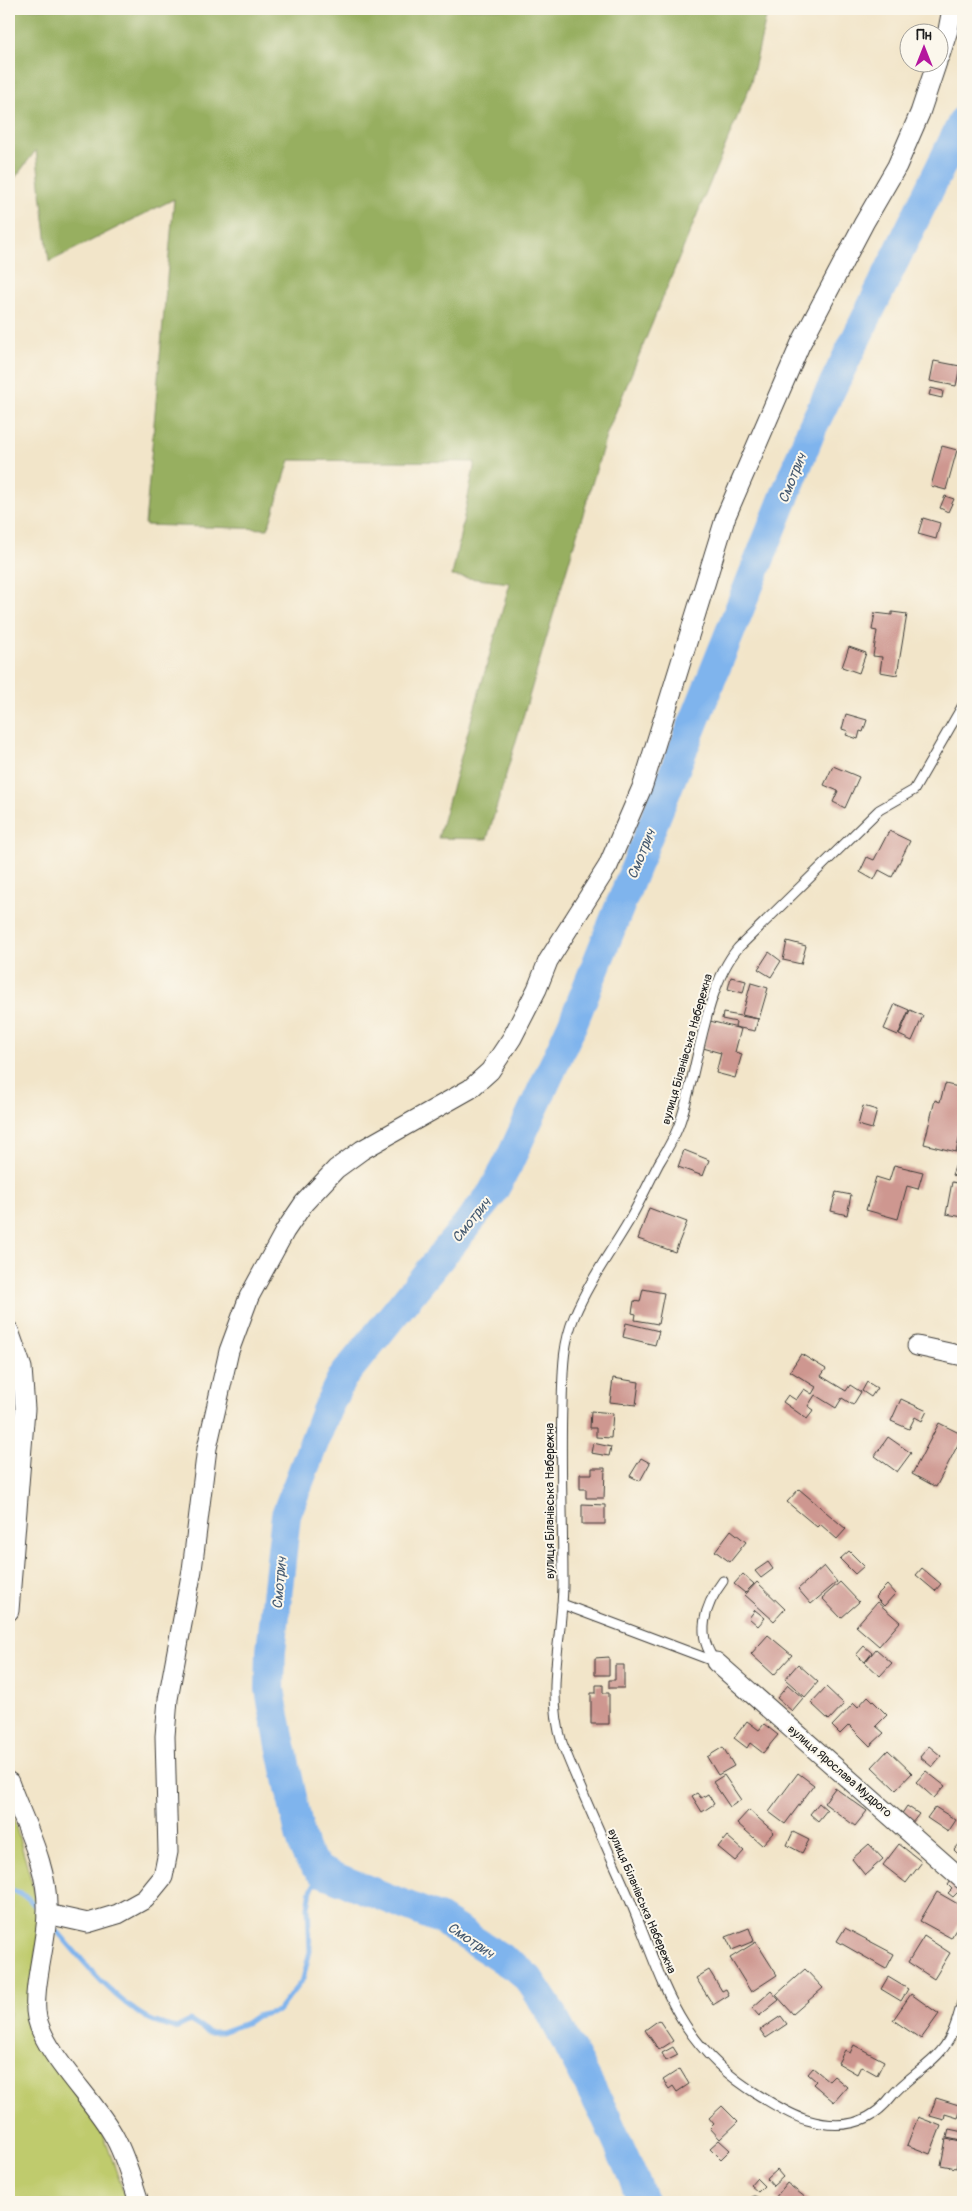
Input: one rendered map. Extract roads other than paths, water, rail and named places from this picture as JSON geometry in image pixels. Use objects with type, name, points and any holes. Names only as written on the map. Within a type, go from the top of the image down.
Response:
[{"type":"street","points":[[950,22],[952,9]]},
{"type":"street","points":[[48,1914],[88,1923],[118,1914],[145,1899],[163,1878],[168,1852],[165,1736],[168,1698],[192,1570],[207,1448],[229,1351],[249,1297],[285,1231],[304,1203],[336,1169],[362,1150],[470,1089],[490,1071],[512,1038],[537,989],[548,960],[608,866],[642,785],[730,507],[800,345],[864,223],[897,166],[920,113],[934,72]]},
{"type":"street","points":[[9,1331],[22,1368],[25,1409],[9,1610]]},
{"type":"street","points":[[917,1346],[963,1356]]},
{"type":"street","name":"вулиця Ярослава Мудрого","points":[[716,1662],[963,1880]]},
{"type":"street","points":[[9,1782],[43,1872],[47,1890],[48,1914],[36,2016],[43,2036],[115,2138],[139,2202]]},
{"type":"lane","name":"вулиця Біланівська Набережна","points":[[963,705],[914,790],[879,810],[726,962],[713,998],[676,1134],[626,1226],[586,1291],[574,1317],[565,1344],[560,1442],[562,1604],[554,1675],[556,1717],[562,1743],[672,2003],[682,2022],[710,2059],[743,2086],[798,2117],[822,2125],[854,2123],[871,2115],[885,2105],[909,2078],[940,2052],[952,2036],[963,1999]]},
{"type":"lane","points":[[716,1662],[708,1653],[704,1643],[703,1627],[710,1602],[723,1581]]},
{"type":"lane","points":[[562,1604],[716,1662]]},
{"type":"waterway","name":"Смотрич","points":[[644,2202],[606,2117],[550,2011],[529,1979],[515,1967],[440,1919],[322,1872],[308,1857],[301,1840],[270,1689],[271,1651],[286,1515],[326,1411],[342,1378],[491,1195],[508,1164],[572,1025],[813,426],[963,121]]},
{"type":"waterway","points":[[58,1932],[110,1990],[147,2018],[176,2028],[190,2021],[208,2032],[221,2032],[246,2023],[256,2016],[278,2011],[303,1979],[310,1951],[308,1907],[311,1890],[322,1872]]},
{"type":"waterway","points":[[9,1888],[28,1898],[36,1907]]}]
